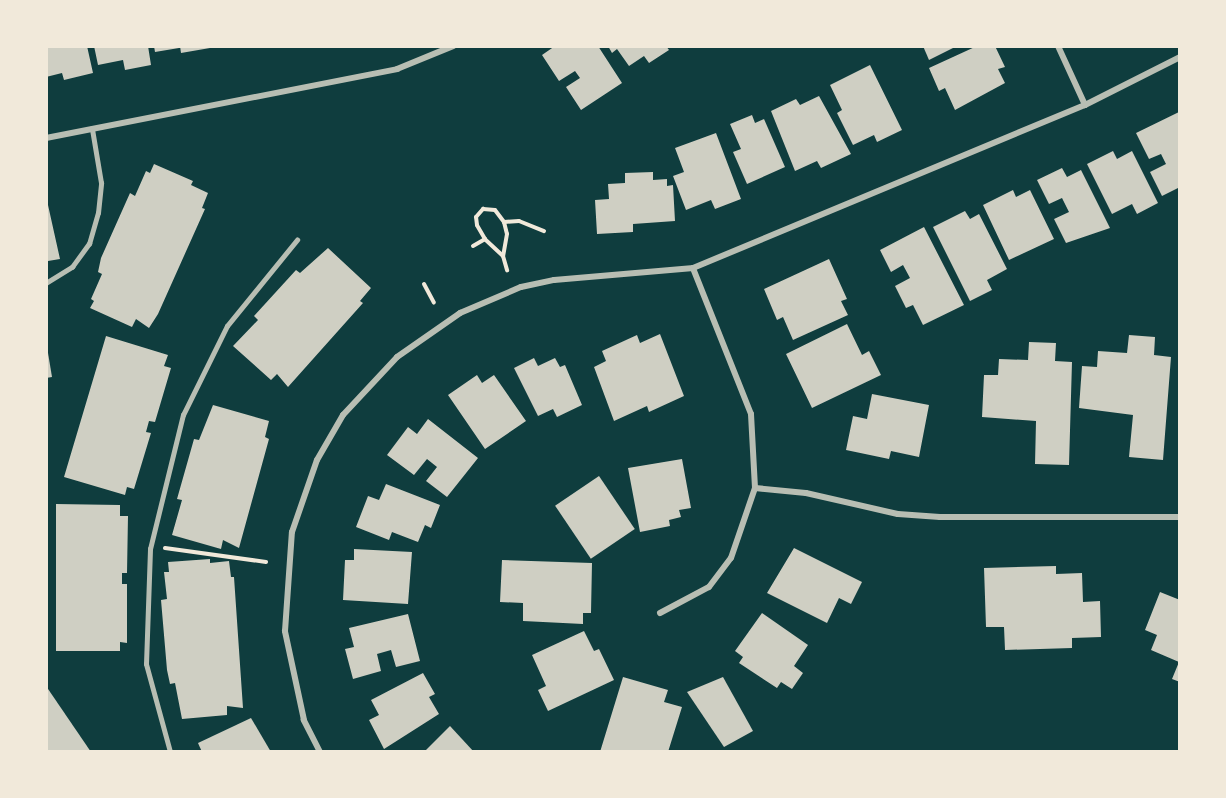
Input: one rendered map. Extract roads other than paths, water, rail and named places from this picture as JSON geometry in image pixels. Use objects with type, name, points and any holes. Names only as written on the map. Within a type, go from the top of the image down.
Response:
[{"type":"street","points":[[46,138],[397,69],[453,46]]},
{"type":"street","points":[[1058,46],[1085,105]]},
{"type":"street","points":[[320,752],[304,720],[285,631],[292,532],[316,460],[343,415],[397,357],[460,313],[490,298],[554,280],[693,268],[1085,105],[1179,57]]},
{"type":"street","points":[[660,613],[709,587],[731,558],[755,488],[751,414],[693,268]]},
{"type":"street","points":[[755,488],[806,493],[898,514],[960,517],[1179,517]]},
{"type":"lane","points":[[46,283],[72,267],[89,244],[95,223],[101,183],[92,129]]},
{"type":"lane","points":[[170,752],[146,664],[150,549],[183,415],[227,326],[297,240]]}]
